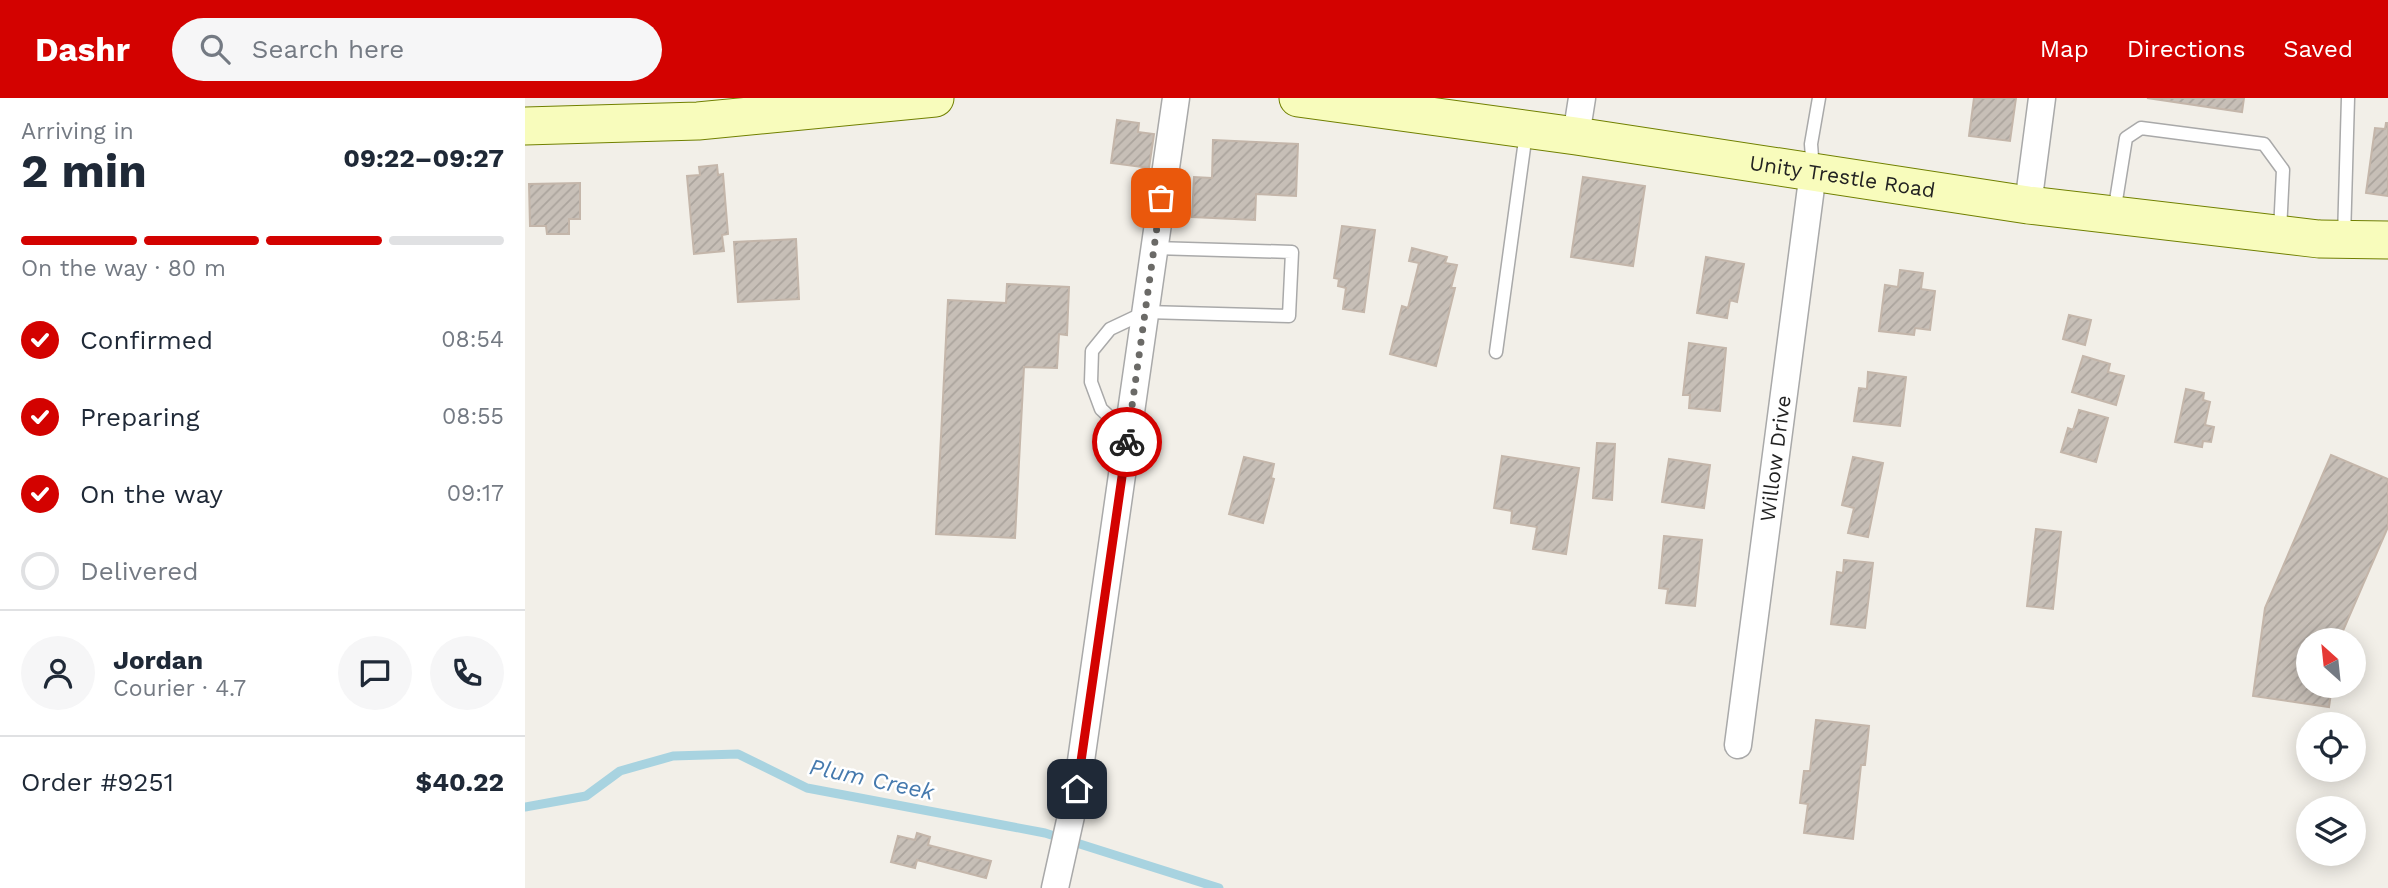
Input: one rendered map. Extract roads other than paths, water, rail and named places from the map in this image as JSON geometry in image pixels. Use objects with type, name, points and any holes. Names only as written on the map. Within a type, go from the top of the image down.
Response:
[{"type":"street","points":[[525,127],[698,121],[935,98]]},
{"type":"street","points":[[1055,888],[1077,789],[1175,98]]},
{"type":"street","name":"Unity Trestle Road","points":[[1298,98],[1576,136],[2028,205],[2280,234],[2388,240]]},
{"type":"street","points":[[1576,136],[1582,98]]},
{"type":"street","points":[[2028,205],[2042,98]]},
{"type":"street","name":"Willow Drive","points":[[1738,745],[1813,172]]},
{"type":"lane","points":[[1813,172],[1811,144],[1819,98]]},
{"type":"lane","points":[[2344,239],[2348,98]]},
{"type":"lane","points":[[2114,215],[2126,138],[2141,128],[2264,144],[2283,170],[2280,234]]},
{"type":"lane","points":[[1496,352],[1526,130]]},
{"type":"lane","points":[[1128,434],[1101,409],[1091,382],[1092,351],[1110,329],[1146,312],[1290,316],[1291,252],[1154,248]]},
{"type":"waterway","name":"Plum Creek","points":[[525,807],[586,796],[620,771],[673,756],[738,754],[807,788],[1045,833],[1219,888]]}]
